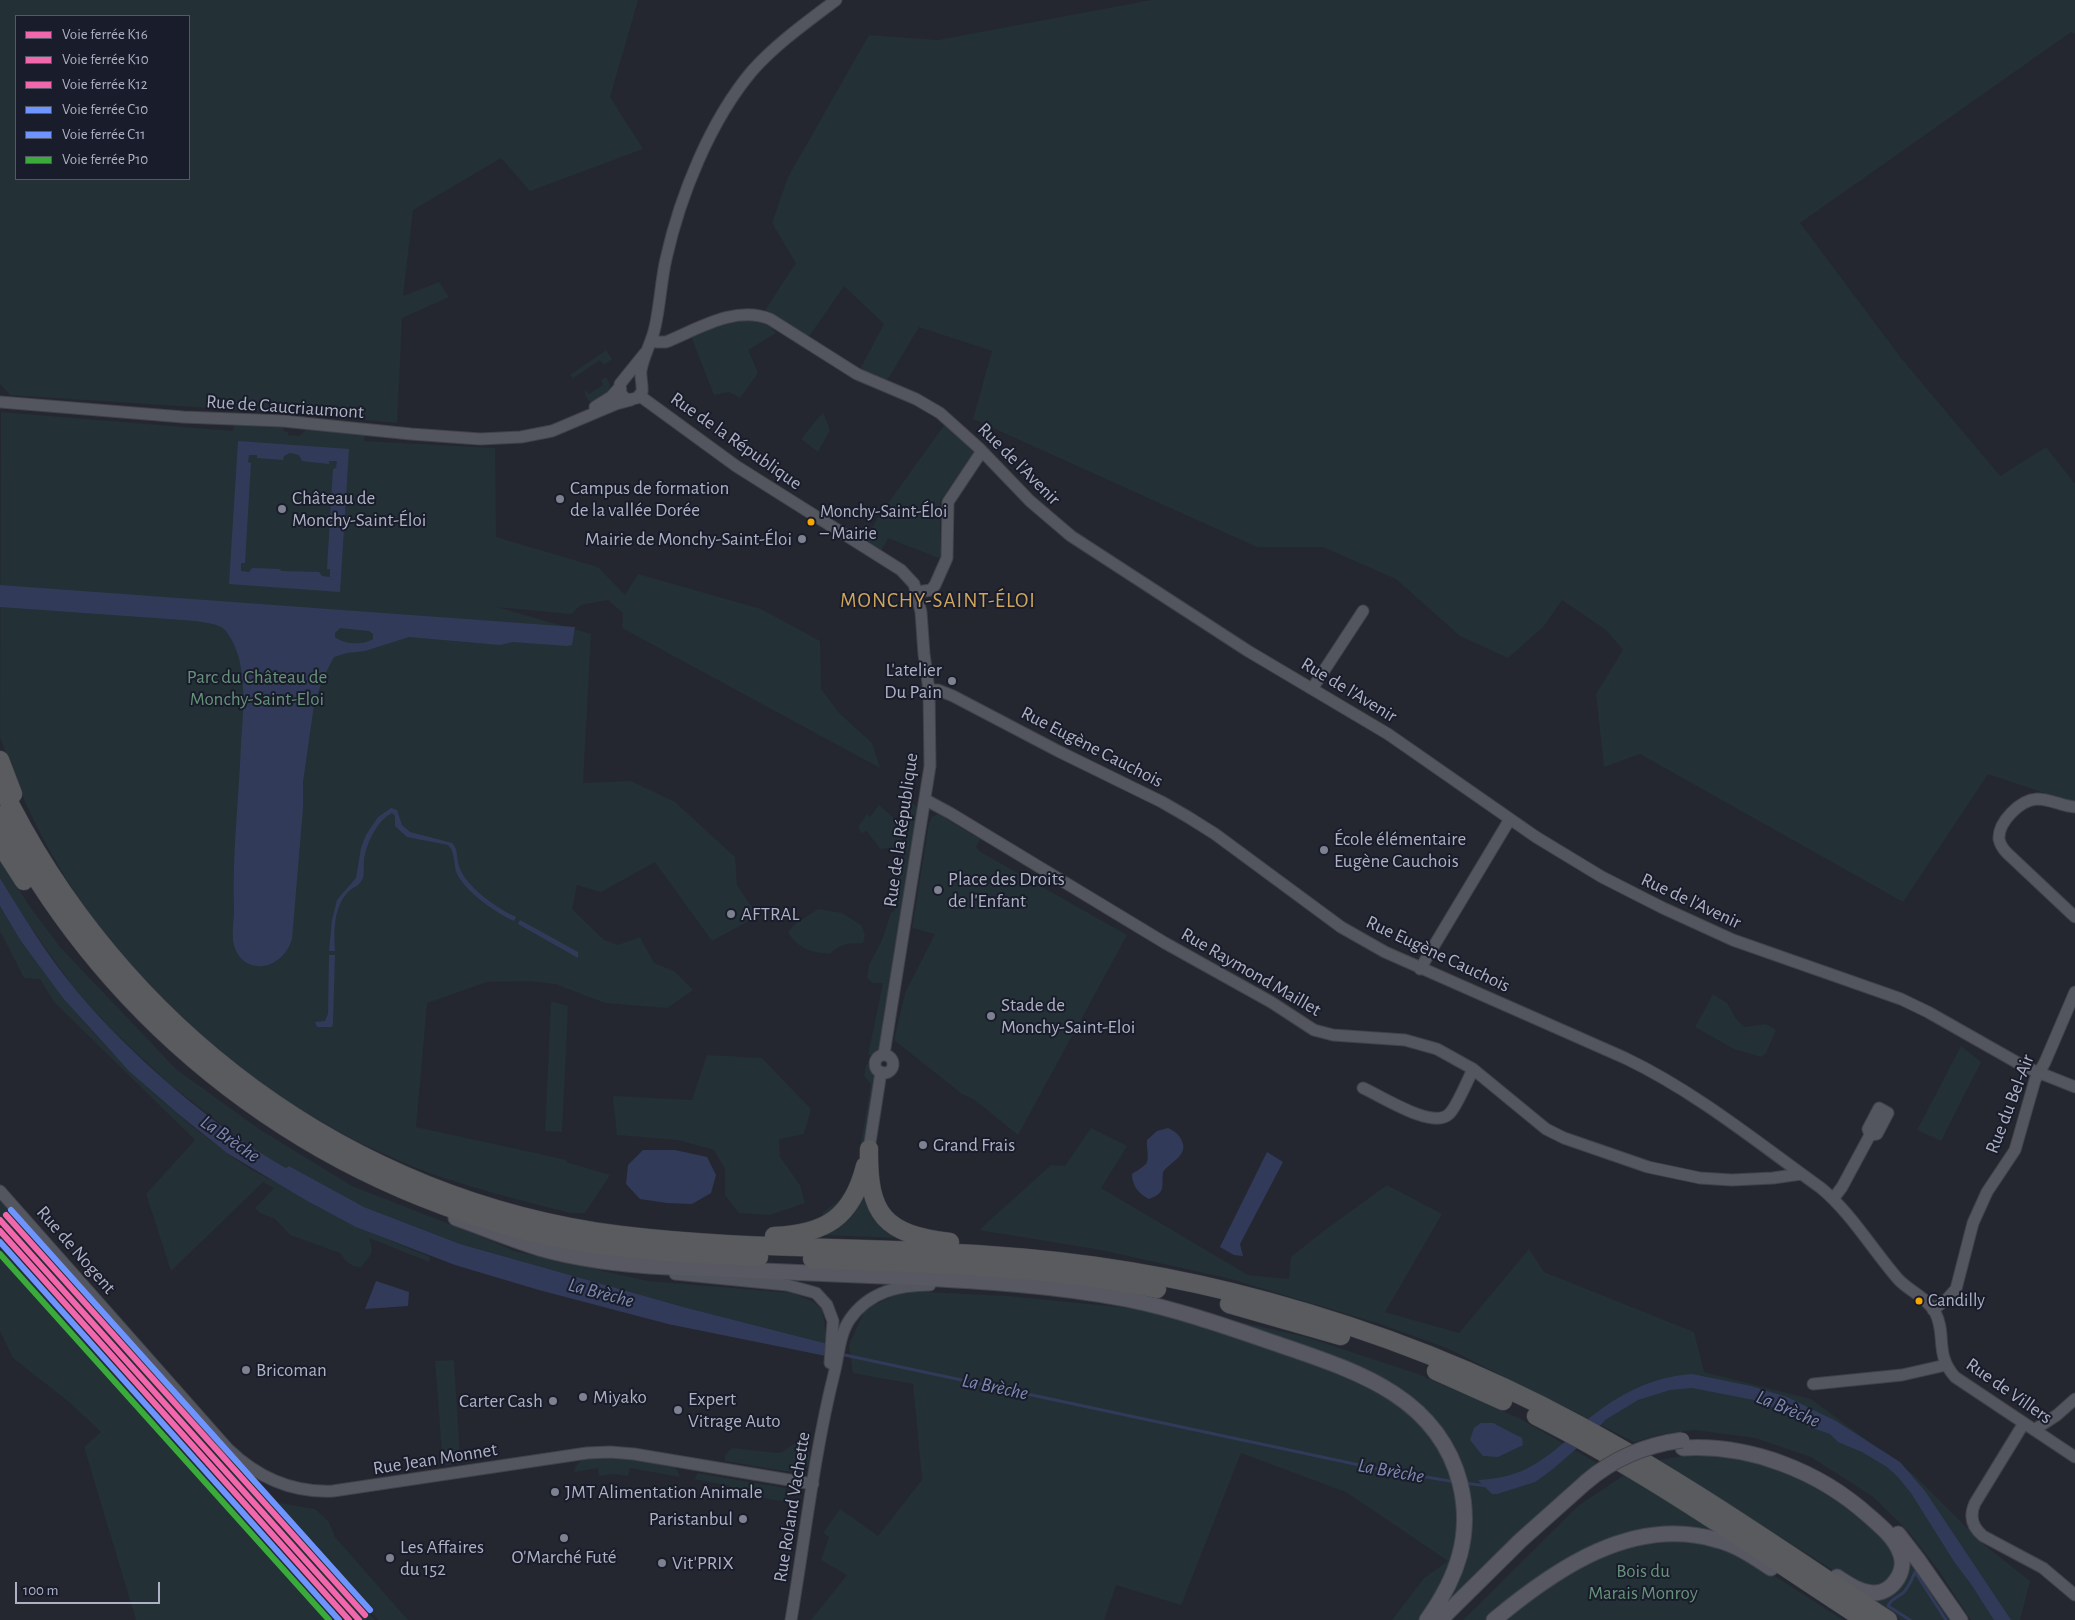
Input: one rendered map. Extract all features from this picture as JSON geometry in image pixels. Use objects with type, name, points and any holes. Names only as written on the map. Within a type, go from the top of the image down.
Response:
[{"type":"highway","points":[[0,760],[36,853]]},
{"type":"highway","points":[[0,784],[36,853],[94,936],[149,999],[180,1030],[214,1059],[288,1113],[364,1156],[453,1194],[510,1213],[604,1232],[710,1242],[1003,1256],[1077,1263],[1150,1275]]},
{"type":"highway","points":[[0,815],[36,878],[64,920],[110,978],[154,1023],[209,1073],[260,1111],[317,1147],[379,1179],[427,1199],[533,1233],[588,1244],[682,1254],[1000,1268],[1084,1277],[1186,1294],[1277,1317],[1384,1351],[1568,1426]]},
{"type":"highway","points":[[0,844],[34,896],[83,958],[111,989],[154,1023]]},
{"type":"highway","points":[[604,1232],[769,1236],[809,1232],[829,1222],[851,1203],[860,1185],[869,1149]]},
{"type":"highway","points":[[869,1149],[870,1184],[876,1205],[888,1221],[908,1233],[935,1240],[1032,1252],[1264,1300],[1353,1327],[1466,1370],[1599,1444],[1681,1485],[1888,1620]]},
{"type":"highway","points":[[1599,1444],[1864,1620]]},
{"type":"main road","points":[[379,1179],[436,1210],[513,1239],[563,1254],[654,1266],[926,1278],[1054,1288],[1126,1299],[1188,1314],[1358,1373],[1390,1390],[1422,1416],[1439,1436],[1455,1467],[1464,1502],[1464,1529],[1460,1560],[1449,1585],[1427,1620]]},
{"type":"main road","points":[[1440,1620],[1517,1544],[1589,1486],[1639,1459],[1682,1444],[1713,1440],[1753,1447],[1794,1460],[1834,1481],[1866,1504],[1898,1535],[1960,1620]]},
{"type":"main road","points":[[1682,1444],[1752,1454],[1790,1467],[1826,1484],[1866,1513],[1893,1540],[1901,1554],[1901,1572],[1897,1580],[1889,1588],[1879,1592],[1865,1592],[1796,1553],[1758,1535]]},
{"type":"main road","points":[[1453,1620],[1589,1486]]},
{"type":"main road","points":[[1494,1620],[1541,1583],[1578,1560],[1617,1543],[1635,1538],[1670,1534],[1704,1537],[1735,1546],[1815,1596],[1858,1620]]},
{"type":"street","points":[[567,426],[616,404],[636,398],[643,390],[641,370],[645,353],[656,326],[664,265],[692,176],[717,124],[736,93],[762,61],[836,0]]},
{"type":"street","name":"Rue de l'Avenir","points":[[651,340],[666,342],[734,315],[761,316],[777,323],[862,376],[928,405],[948,419],[982,451],[1024,496],[1066,532],[1241,646],[1392,737],[1510,819],[1596,874],[1663,908],[1743,944],[1901,999],[1928,1012],[2025,1067],[2075,1087]]},
{"type":"street","points":[[567,426],[611,396],[645,353]]},
{"type":"street","points":[[622,383],[633,376],[641,382]]},
{"type":"street","points":[[622,383],[623,398],[636,398]]},
{"type":"street","name":"Rue de la République","points":[[636,398],[736,466],[901,570],[912,581],[917,592],[922,616],[928,690],[930,759],[926,800],[884,1054],[890,1056],[894,1064],[890,1071],[881,1072],[869,1149]]},
{"type":"street","name":"Rue de Caucriaumont","points":[[0,402],[183,417],[283,421],[463,438],[521,436],[567,426]]},
{"type":"street","points":[[922,616],[946,558],[948,502],[982,451]]},
{"type":"street","points":[[917,592],[927,591],[935,586]]},
{"type":"street","points":[[1312,689],[1363,612]]},
{"type":"street","name":"Rue Eugène Cauchois","points":[[928,690],[938,690],[953,696],[1058,751],[1170,806],[1215,834],[1349,932],[1394,958],[1468,988],[1657,1074],[1695,1098],[1801,1174],[1832,1199],[1904,1285],[1933,1310]]},
{"type":"street","name":"Rue Raymond Maillet","points":[[926,800],[1165,943],[1271,1002],[1314,1030],[1333,1035],[1394,1039],[1419,1043],[1437,1049],[1473,1069],[1549,1131],[1638,1164],[1672,1173],[1716,1180],[1773,1178],[1801,1174]]},
{"type":"street","points":[[2075,806],[2044,800],[2028,801],[2018,807],[2008,818],[1999,836],[2001,844],[2007,853],[2075,917]]},
{"type":"street","points":[[1420,969],[1510,819]]},
{"type":"street","name":"Rue du Bel-Air","points":[[1933,1310],[1954,1292],[1973,1223],[1987,1192],[2015,1150],[2033,1085],[2075,992]]},
{"type":"street","points":[[1363,1088],[1422,1117],[1438,1119],[1449,1114],[1473,1069]]},
{"type":"street","points":[[1832,1199],[1842,1187],[1870,1135]]},
{"type":"street","name":"Rue de Nogent","points":[[0,1191],[125,1332]]},
{"type":"street","points":[[614,1262],[663,1273],[787,1285],[811,1291],[824,1299],[830,1309],[837,1341]]},
{"type":"street","points":[[837,1341],[858,1309],[875,1296],[894,1288],[921,1285],[1054,1288]]},
{"type":"street","name":"Rue de Villers","points":[[1933,1310],[1938,1321],[1942,1354],[1946,1365],[1959,1380],[2075,1457]]},
{"type":"street","name":"Rue Jean Monnet","points":[[125,1332],[235,1456],[260,1475],[293,1488],[320,1492],[341,1491],[603,1452],[634,1454],[813,1484]]},
{"type":"street","name":"Rue Roland Vachette","points":[[791,1620],[837,1341]]},
{"type":"street","points":[[1813,1384],[1909,1374],[1946,1365]]},
{"type":"street","points":[[2075,1399],[2056,1415],[2029,1427],[1975,1503],[1972,1511],[1972,1520],[1976,1529],[1983,1536],[2043,1568],[2075,1595]]},
{"type":"green space","points":[[0,0],[638,0],[610,97],[643,149],[530,191],[501,158],[413,210],[403,296],[439,282],[449,297],[402,318],[397,423],[304,414],[304,409],[300,406],[292,407],[286,413],[10,395],[0,384]]},
{"type":"green space","points":[[1151,0],[2075,0],[2075,34],[2071,32],[1800,223],[1901,358],[2000,476],[2046,447],[2075,484],[2075,803],[1988,774],[1903,902],[1640,754],[1604,767],[1596,694],[1623,650],[1606,630],[1562,600],[1544,626],[1508,658],[1460,636],[1396,579],[1323,547],[1257,547],[973,419],[992,351],[919,327],[886,382],[860,369],[884,324],[844,286],[808,338],[765,310],[796,263],[772,223],[788,177],[869,35],[938,40]]},
{"type":"green space","points":[[736,317],[765,321],[776,333],[748,350],[758,373],[740,398],[729,392],[714,395],[690,334]]},
{"type":"green space","points":[[606,350],[612,359],[604,365],[600,360],[573,378],[570,375]]},
{"type":"green space","points":[[606,377],[610,386],[609,390],[591,404],[585,396],[585,389],[589,394],[603,385],[601,380]]},
{"type":"green space","name":"Parc du Château de Monchy-Saint-Eloi","points":[[1,412],[233,431],[234,425],[283,427],[284,431],[288,432],[288,435],[299,436],[307,429],[365,435],[364,441],[495,448],[496,537],[598,567],[625,595],[638,574],[761,609],[820,641],[821,689],[839,713],[872,743],[880,768],[622,628],[623,613],[608,600],[581,605],[571,614],[497,607],[591,634],[583,783],[631,781],[675,802],[735,857],[737,885],[758,916],[712,941],[655,862],[601,892],[577,885],[572,909],[604,940],[618,945],[640,937],[654,963],[674,971],[693,990],[667,1008],[605,1003],[555,984],[529,981],[487,982],[427,1003],[416,1127],[567,1160],[566,1162],[610,1175],[585,1213],[570,1213],[435,1175],[345,1135],[267,1088],[216,1049],[168,1006],[124,959],[85,907],[51,853],[22,796],[0,736]]},
{"type":"green space","points":[[823,412],[830,430],[818,452],[801,439]]},
{"type":"green space","points":[[945,424],[974,449],[974,453],[940,501],[941,559],[888,538],[880,553],[864,543],[878,517]]},
{"type":"green space","points":[[912,802],[918,808],[880,1051],[875,1055],[868,1055],[883,983],[873,983],[867,978],[869,965],[882,940],[891,913],[895,910]]},
{"type":"green space","points":[[879,805],[898,822],[904,833],[899,847],[880,849],[866,830],[862,834],[858,827],[867,814],[870,817]]},
{"type":"green space","name":"Stade de Monchy-Saint-Eloi","points":[[938,814],[980,839],[976,847],[979,851],[1127,935],[1018,1135],[975,1100],[962,1094],[894,1040],[905,993],[935,934],[912,928],[929,823],[932,817]]},
{"type":"green space","points":[[0,859],[30,907],[61,948],[176,1069],[259,1129],[352,1186],[514,1251],[648,1281],[793,1293],[812,1301],[822,1309],[828,1344],[687,1308],[460,1244],[364,1207],[289,1166],[286,1168],[257,1152],[172,1086],[113,1031],[74,988],[20,912],[0,878]]},
{"type":"green space","points":[[0,906],[47,976],[73,1009],[160,1099],[231,1156],[256,1172],[334,1215],[430,1257],[429,1262],[369,1238],[372,1251],[370,1256],[361,1267],[353,1266],[340,1253],[290,1235],[275,1219],[260,1213],[255,1208],[274,1188],[263,1182],[171,1271],[146,1194],[195,1140],[54,1002],[40,979],[24,978],[0,931]]},
{"type":"green space","points":[[818,909],[842,913],[861,925],[865,935],[863,943],[845,944],[830,954],[811,951],[800,946],[788,932],[795,924]]},
{"type":"green space","points":[[1713,994],[1727,1003],[1736,1019],[1744,1027],[1766,1024],[1776,1030],[1766,1053],[1761,1057],[1734,1049],[1695,1027]]},
{"type":"green space","points":[[551,1001],[568,1006],[562,1132],[545,1131]]},
{"type":"green space","points":[[1961,1046],[1981,1062],[1941,1141],[1917,1130]]},
{"type":"green space","points":[[707,1055],[762,1058],[811,1109],[804,1134],[779,1139],[780,1157],[800,1185],[805,1203],[769,1215],[739,1213],[725,1195],[725,1169],[714,1150],[678,1140],[617,1135],[613,1096],[692,1100]]},
{"type":"green space","points":[[866,1064],[872,1066],[876,1071],[858,1181],[853,1189],[823,1220],[822,1213],[838,1201],[855,1178],[871,1084],[864,1076]]},
{"type":"green space","points":[[1091,1128],[1127,1146],[1101,1188],[1248,1275],[1289,1279],[1291,1257],[1387,1185],[1442,1214],[1385,1312],[1459,1333],[1529,1249],[1544,1272],[1694,1332],[1704,1372],[1811,1399],[1914,1475],[1982,1543],[2030,1581],[2020,1620],[1971,1620],[1939,1571],[1908,1531],[1872,1496],[1811,1457],[1755,1438],[1694,1430],[1662,1434],[1634,1442],[1447,1348],[1377,1323],[1231,1279],[1101,1250],[979,1230],[1051,1165],[1065,1166]]},
{"type":"green space","points":[[863,1197],[901,1238],[820,1235],[845,1220]]},
{"type":"green space","points":[[0,1200],[375,1620],[362,1620],[0,1215]]},
{"type":"green space","points":[[0,1236],[344,1620],[136,1620],[84,1447],[101,1432],[69,1402],[13,1358],[0,1331]]},
{"type":"green space","points":[[905,1291],[1009,1296],[1219,1317],[1306,1337],[1418,1374],[1519,1418],[1597,1463],[1567,1488],[1569,1493],[1435,1620],[1392,1620],[1424,1578],[1448,1561],[1346,1492],[1241,1453],[1181,1605],[1116,1585],[1104,1620],[811,1620],[847,1575],[821,1560],[829,1537],[823,1533],[840,1509],[878,1536],[922,1480],[913,1384],[853,1373],[849,1345],[865,1309]]},
{"type":"green space","points":[[454,1360],[460,1459],[459,1463],[443,1466],[435,1361]]},
{"type":"green space","points":[[795,1443],[803,1443],[810,1452],[809,1466],[794,1471],[784,1471],[725,1461],[725,1455],[732,1448],[777,1453],[782,1452]]},
{"type":"green space","points":[[1712,1451],[1750,1459],[1786,1471],[1836,1497],[1864,1519],[1896,1551],[1896,1564],[1892,1577],[1879,1589],[1850,1581],[1659,1460]]},
{"type":"green space","points":[[619,1457],[671,1465],[677,1470],[680,1477],[630,1468],[628,1476],[613,1474],[599,1476],[598,1468],[574,1472],[575,1467],[584,1458]]},
{"type":"green space","points":[[698,1473],[785,1488],[786,1502],[730,1492],[730,1486],[694,1479]]},
{"type":"green space","points":[[1627,1473],[1719,1531],[1717,1534],[1601,1544],[1490,1620],[1463,1620],[1578,1506]]},
{"type":"green space","points":[[279,1503],[315,1509],[329,1522],[335,1537],[408,1620],[378,1620],[278,1508]]},
{"type":"green space","name":"Bois du Marais Monroy","points":[[1684,1539],[1733,1549],[1843,1620],[1500,1620],[1585,1562],[1642,1543]]},
{"type":"green space","points":[[1906,1555],[1954,1620],[1900,1620],[1871,1601],[1883,1598]]},
{"type":"water","points":[[238,441],[349,449],[340,592],[229,584]],"holes":[[[290,453],[299,455],[302,461],[329,464],[329,461],[337,461],[336,468],[333,469],[327,569],[330,569],[330,577],[322,576],[319,572],[281,571],[280,569],[252,568],[249,572],[241,571],[241,563],[245,563],[251,463],[248,462],[249,455],[257,455],[257,458],[283,460],[284,456]]]},
{"type":"water","points":[[0,585],[575,627],[572,645],[567,646],[513,642],[500,645],[409,637],[365,651],[334,657],[323,678],[314,705],[303,782],[303,808],[292,939],[287,951],[279,959],[270,964],[260,966],[251,965],[243,960],[237,952],[233,940],[234,869],[243,696],[240,663],[231,638],[219,626],[196,621],[0,607]],"holes":[[[340,628],[369,631],[373,634],[373,639],[365,642],[349,643],[335,637],[335,633]]]},
{"type":"water","points":[[391,808],[397,810],[402,825],[410,832],[452,843],[456,849],[460,869],[464,876],[476,890],[492,903],[516,917],[514,921],[490,907],[467,888],[457,874],[452,851],[448,845],[407,837],[395,826],[395,816],[392,813],[381,821],[369,841],[362,880],[348,892],[339,905],[335,928],[335,951],[329,951],[332,920],[337,900],[356,878],[361,848],[366,835],[378,817]]},
{"type":"water","name":"La Brèche","points":[[0,878],[55,963],[75,989],[120,1039],[173,1088],[201,1110],[230,1132],[286,1168],[289,1166],[364,1207],[460,1244],[687,1308],[828,1344],[826,1356],[668,1324],[539,1290],[455,1265],[356,1227],[309,1202],[227,1153],[129,1071],[63,998],[21,941],[0,906]]},
{"type":"water","points":[[520,920],[578,952],[578,958],[518,924]]},
{"type":"water","points":[[329,955],[335,955],[333,1023],[332,1027],[317,1027],[315,1022],[325,1021],[328,1014]]},
{"type":"water","points":[[1168,1128],[1176,1132],[1180,1137],[1183,1149],[1181,1154],[1163,1172],[1161,1191],[1149,1199],[1137,1189],[1133,1182],[1132,1174],[1147,1162],[1147,1140],[1157,1131]]},
{"type":"water","points":[[643,1150],[675,1150],[707,1157],[716,1175],[711,1193],[692,1204],[640,1199],[626,1184],[628,1165]]},
{"type":"water","points":[[1267,1152],[1283,1162],[1240,1244],[1243,1256],[1234,1255],[1220,1247]]},
{"type":"water","points":[[376,1281],[409,1292],[408,1306],[365,1309]]},
{"type":"water","name":"La Brèche","points":[[1692,1374],[1751,1386],[1787,1397],[1836,1421],[1900,1462],[1925,1491],[2011,1620],[1994,1620],[1911,1493],[1897,1476],[1887,1467],[1862,1452],[1838,1442],[1830,1434],[1807,1426],[1793,1417],[1759,1401],[1692,1388],[1670,1390],[1638,1400],[1605,1420],[1599,1427],[1587,1420],[1611,1402],[1636,1388],[1663,1379]]},
{"type":"water","points":[[1481,1423],[1493,1423],[1522,1438],[1523,1445],[1498,1457],[1483,1456],[1470,1440],[1474,1428]]},
{"type":"water","name":"La Brèche","points":[[1566,1441],[1577,1448],[1535,1482],[1492,1494],[1478,1480],[1504,1477],[1526,1469],[1536,1464]]},
{"type":"waterway","name":"La Brèche","points":[[840,1354],[1378,1469],[1456,1482]]},
{"type":"waterway","name":"La Brèche","points":[[1464,1483],[1488,1486]]},
{"type":"waterway","points":[[1915,1572],[1946,1620]]},
{"type":"waterway","points":[[1910,1620],[1888,1606],[1905,1591],[1915,1572]]},
{"type":"rail line","name":"C11","points":[[11,1210],[370,1610]]},
{"type":"rail line","name":"K12","points":[[6,1215],[365,1615]]},
{"type":"rail line","name":"K16","points":[[0,1220],[359,1620]]},
{"type":"rail line","name":"K10","points":[[0,1231],[349,1620]]},
{"type":"rail line","name":"C10","points":[[0,1242],[339,1620]]},
{"type":"rail line","name":"P10","points":[[0,1254],[329,1620]]},
{"type":"place","name":"Campus de formation de la vallée Dorée","points":[[560,499]]},
{"type":"place","name":"Château de Monchy-Saint-Éloi","points":[[282,509]]},
{"type":"place","name":"Monchy-Saint-Éloi – Mairie","points":[[811,522]]},
{"type":"place","name":"Mairie de Monchy-Saint-Éloi","points":[[802,539]]},
{"type":"place","name":"L'atelier Du Pain","points":[[952,681]]},
{"type":"place","name":"École élémentaire Eugène Cauchois","points":[[1324,850]]},
{"type":"place","name":"Place des Droits de l'Enfant","points":[[938,890]]},
{"type":"place","name":"AFTRAL","points":[[731,914]]},
{"type":"place","name":"Stade de Monchy-Saint-Eloi","points":[[991,1016]]},
{"type":"place","name":"Grand Frais","points":[[923,1145]]},
{"type":"place","name":"Candilly","points":[[1919,1301]]},
{"type":"place","name":"Bricoman","points":[[246,1370]]},
{"type":"place","name":"Miyako","points":[[583,1397]]},
{"type":"place","name":"Carter Cash","points":[[553,1401]]},
{"type":"place","name":"Expert Vitrage Auto","points":[[678,1410]]},
{"type":"place","name":"JMT Alimentation Animale","points":[[555,1492]]},
{"type":"place","name":"Paristanbul","points":[[743,1519]]},
{"type":"place","name":"O'Marché Futé","points":[[564,1538]]},
{"type":"place","name":"Les Affaires du 152","points":[[390,1558]]},
{"type":"place","name":"Vit'PRIX","points":[[662,1563]]},
{"type":"district","name":"MONCHY-SAINT-ÉLOI","points":[[938,601]]}]
